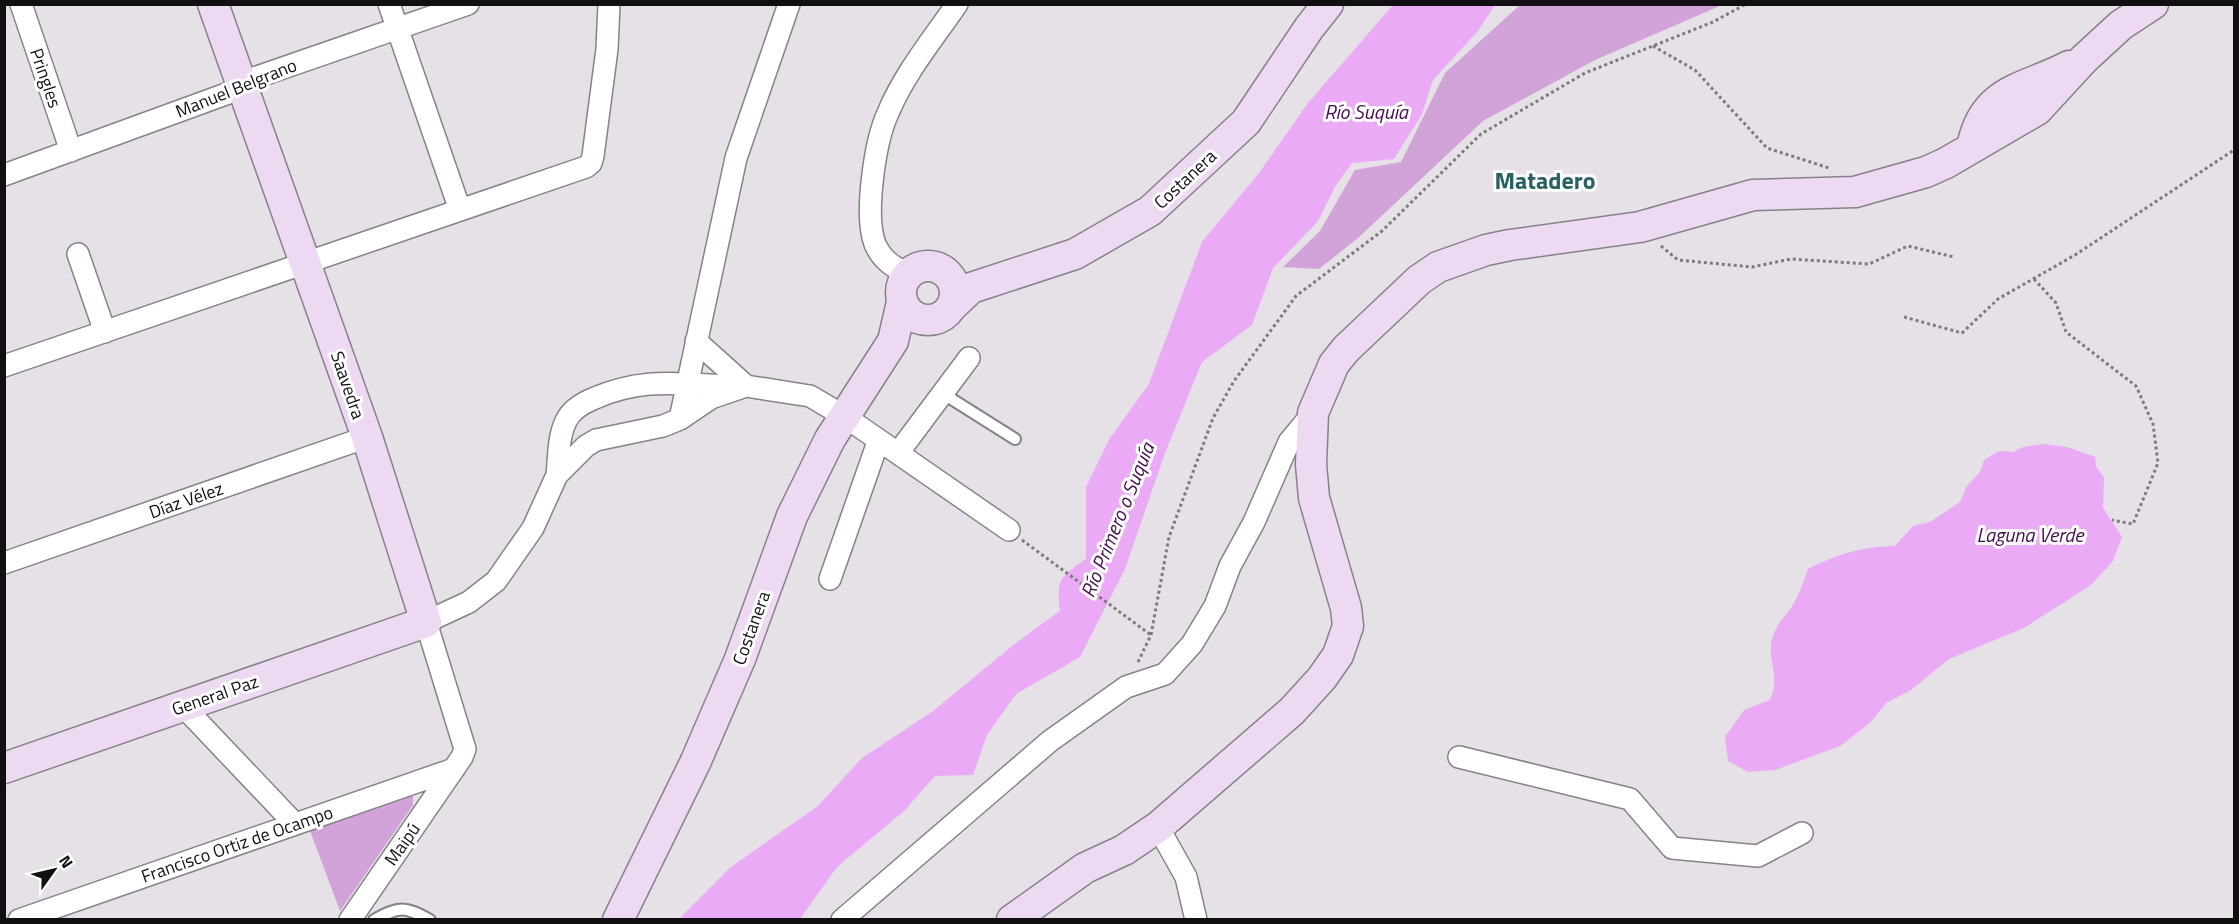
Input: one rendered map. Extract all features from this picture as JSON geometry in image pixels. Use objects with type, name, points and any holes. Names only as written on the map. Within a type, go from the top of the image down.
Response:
[{"type":"street","name":"Pringles","points":[[21,4],[71,151]]},
{"type":"street","name":"Saavedra","points":[[213,4],[367,438],[464,740],[462,757],[454,769]]},
{"type":"street","points":[[389,4],[460,210]]},
{"type":"street","name":"Manuel Belgrano","points":[[4,175],[226,94],[242,84],[468,4]]},
{"type":"street","points":[[4,366],[591,163],[608,49],[609,4]]},
{"type":"street","points":[[680,419],[736,158],[789,4]]},
{"type":"street","points":[[947,273],[955,289],[941,313],[913,316],[905,288],[876,244],[870,220],[876,159],[887,114],[901,87],[957,4]]},
{"type":"street","name":"Costanera","points":[[618,920],[695,763],[752,631],[792,516],[844,416],[893,341],[910,327],[941,313],[963,293],[985,281],[1075,254],[1150,211],[1246,122],[1309,28],[1328,4]]},
{"type":"street","points":[[842,920],[1050,741],[1126,687],[1165,674],[1192,644],[1215,606],[1230,566],[1254,522],[1289,442],[1313,413],[1334,364],[1346,349],[1419,280],[1438,267],[1486,250],[1640,228],[1754,195],[1855,192],[1926,172],[1946,163],[2037,110],[2084,59],[2121,25],[2154,4]]},
{"type":"street","points":[[78,254],[105,332]]},
{"type":"street","name":"Costanera","points":[[893,341],[905,288],[914,269],[931,266],[961,279],[985,281]]},
{"type":"street","points":[[696,341],[746,386]]},
{"type":"street","points":[[898,453],[969,358]]},
{"type":"street","points":[[557,475],[560,437],[567,418],[585,402],[632,385],[656,382],[746,386],[810,396],[844,416],[878,442],[898,453],[1009,530]]},
{"type":"street","points":[[426,622],[469,602],[496,581],[533,528],[557,475],[570,460],[596,440],[663,426],[680,419],[711,398],[746,386]]},
{"type":"street","points":[[1012,920],[1084,868],[1124,850],[1158,827],[1292,711],[1331,668],[1345,641],[1348,626],[1346,608],[1314,498],[1311,479],[1313,413]]},
{"type":"street","name":"Díaz Vélez","points":[[4,563],[367,438]]},
{"type":"street","points":[[830,579],[878,442]]},
{"type":"street","name":"General Paz","points":[[4,768],[426,622]]},
{"type":"street","points":[[182,705],[294,824]]},
{"type":"street","points":[[1459,757],[1630,799],[1672,848],[1758,856],[1802,833]]},
{"type":"street","name":"Francisco Ortiz de Ocampo","points":[[19,920],[454,769]]},
{"type":"street","name":"Maipú","points":[[350,920],[454,769]]},
{"type":"street","points":[[1158,827],[1186,877],[1196,920]]},
{"type":"lane","points":[[942,393],[1015,440]]},
{"type":"lane","points":[[374,920],[393,909],[411,909],[430,920]]},
{"type":"path","points":[[1126,687],[1151,635],[1169,537],[1213,418],[1234,381],[1296,296],[1382,231],[1481,134],[1586,73],[1713,22],[1746,4]]},
{"type":"path","points":[[1653,46],[1695,70],[1767,148],[1839,172]]},
{"type":"path","points":[[1904,317],[1962,333],[1998,299],[2034,279],[2235,150]]},
{"type":"path","points":[[1640,228],[1678,260],[1707,263],[1752,267],[1791,259],[1869,264],[1908,246],[1954,257]]},
{"type":"path","points":[[2034,279],[2056,303],[2066,332],[2136,386],[2153,424],[2158,463],[2146,495],[2133,524],[2112,520]]},
{"type":"path","points":[[1009,530],[1151,635]]},
{"type":"shaded area","points":[[1521,4],[1722,5],[1595,60],[1483,121],[1358,238],[1319,269],[1283,267],[1320,231],[1355,170],[1401,162],[1445,73]]},
{"type":"shaded area","points":[[402,794],[413,795],[413,805],[340,911],[310,831]]},
{"type":"water","name":"Río Suquía","points":[[1393,5],[1495,5],[1477,32],[1433,80],[1422,114],[1394,159],[1352,163],[1336,185],[1318,221],[1273,268],[1252,325],[1202,362],[1165,453],[1125,569],[1080,657],[1016,694],[987,735],[973,775],[935,776],[904,811],[837,867],[800,919],[679,919],[731,867],[818,806],[862,758],[933,711],[1017,642],[1060,611],[1059,592],[1062,580],[1070,570],[1086,559],[1086,487],[1110,438],[1149,384],[1202,242],[1259,173],[1308,103]]},
{"type":"water","name":"Laguna Verde","points":[[2043,444],[2067,447],[2095,457],[2096,466],[2104,478],[2103,508],[2122,537],[2113,561],[2091,585],[2024,628],[1949,659],[1911,690],[1886,703],[1870,723],[1840,746],[1775,770],[1748,772],[1728,761],[1725,737],[1744,710],[1770,700],[1774,682],[1771,652],[1773,636],[1796,599],[1808,569],[1850,552],[1895,546],[1913,526],[1930,522],[1960,502],[1967,486],[1980,472],[1984,460],[1999,451],[2013,452],[2023,447]]},
{"type":"district","name":"Matadero","points":[[1545,180]]},
{"type":"water label","name":"Río Primero o Suquía","points":[[1117,520]]}]
